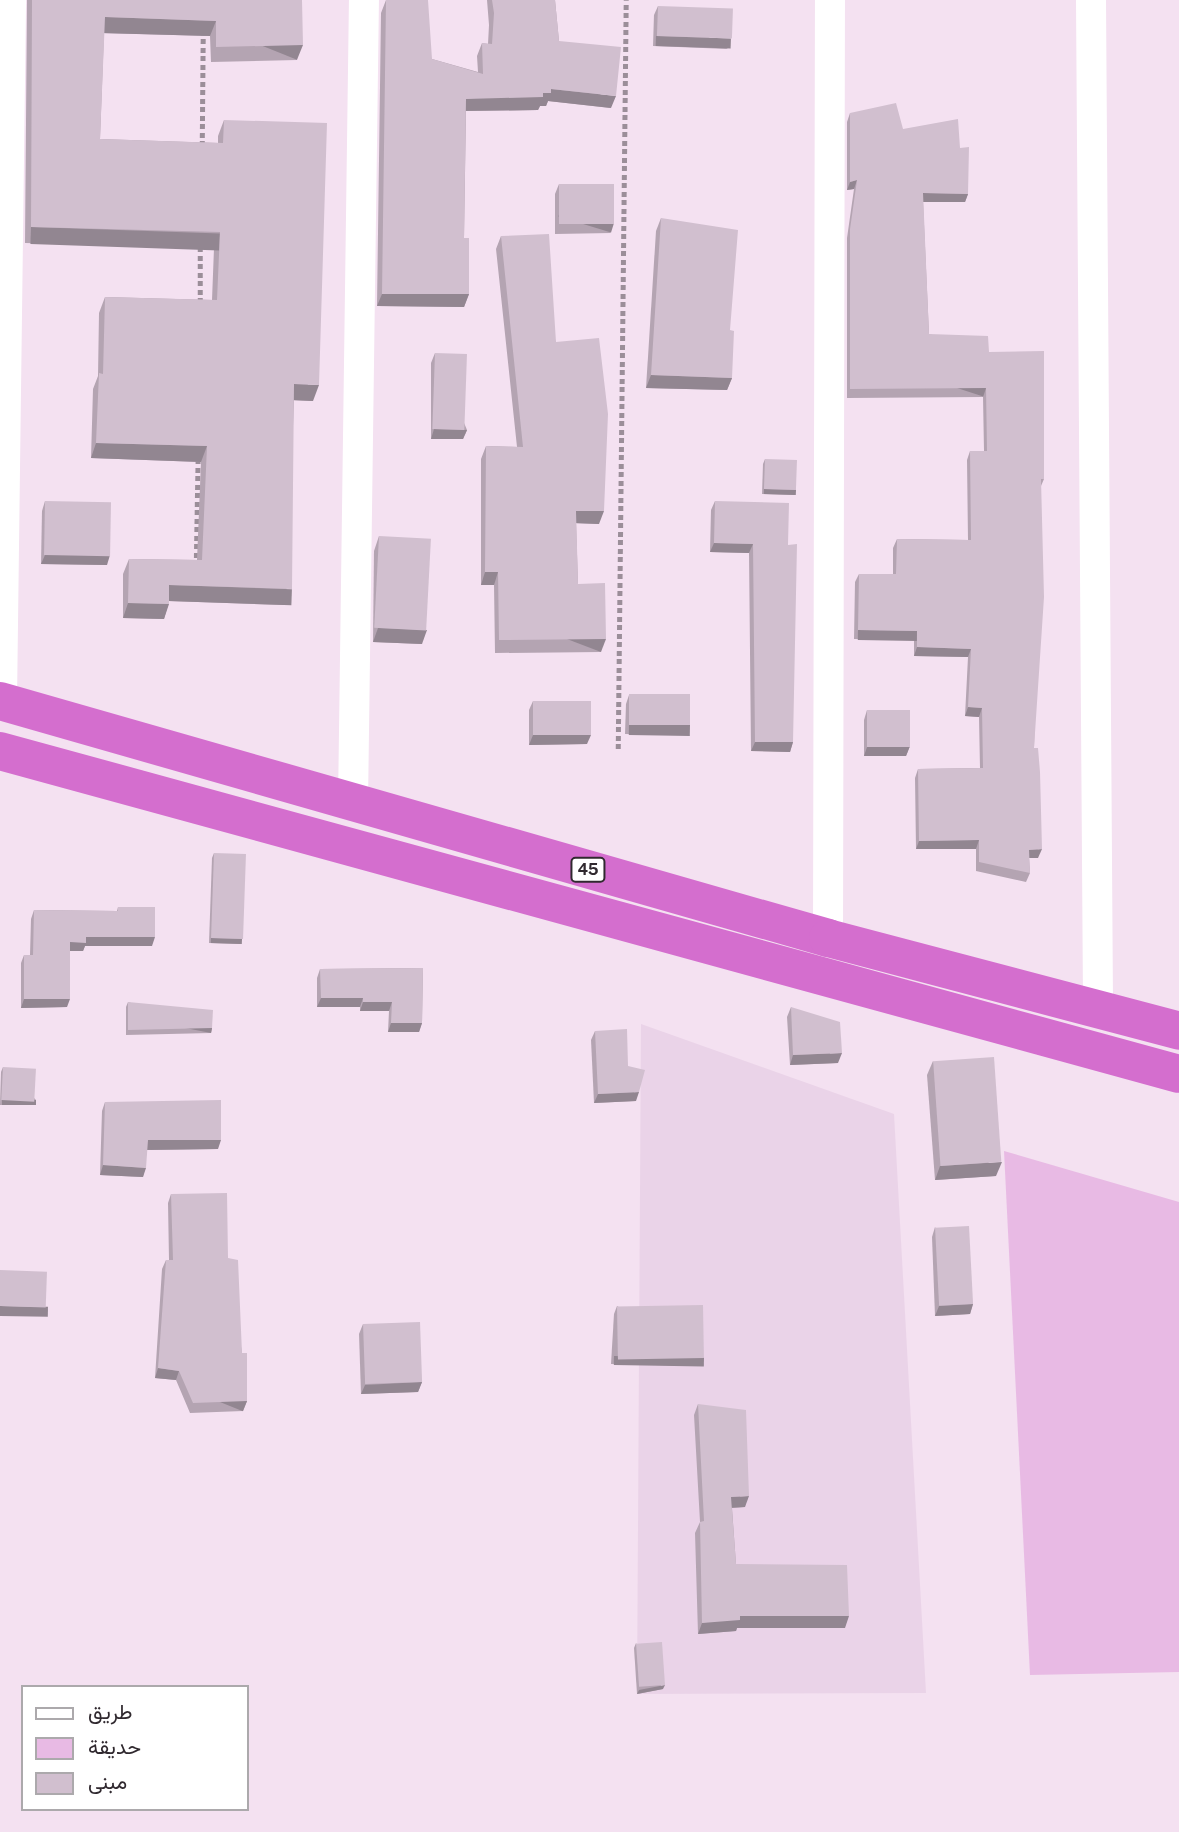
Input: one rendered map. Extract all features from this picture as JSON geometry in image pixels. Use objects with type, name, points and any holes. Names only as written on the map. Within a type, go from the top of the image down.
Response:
[{"type":"highway","name":"45","points":[[1,701],[828,938],[1179,1031]]},
{"type":"highway","name":"45","points":[[0,751],[1179,1074]]},
{"type":"street","points":[[1,701],[11,0]]},
{"type":"street","points":[[353,804],[364,0]]},
{"type":"street","points":[[828,938],[830,0]]},
{"type":"street","points":[[1091,0],[1098,1010]]},
{"type":"path","points":[[618,749],[626,0]]},
{"type":"path","points":[[202,154],[203,28]]},
{"type":"path","points":[[200,238],[200,308]]},
{"type":"path","points":[[196,573],[198,448]]},
{"type":"shaded area","points":[[641,1024],[894,1114],[926,1693],[637,1694]]},
{"type":"green space","points":[[1004,1151],[1179,1202],[1179,1672],[1030,1675]]},
{"type":"building","points":[[32,0],[302,0],[303,45],[216,47],[216,21],[105,17],[100,139],[223,143],[224,120],[327,123],[319,385],[294,384],[292,589],[169,585],[169,604],[128,603],[129,559],[202,560],[207,446],[96,443],[99,373],[103,374],[105,297],[217,300],[220,232],[31,227]]},
{"type":"building","points":[[386,0],[428,0],[432,59],[483,74],[482,43],[492,44],[492,0],[555,0],[559,41],[621,47],[616,96],[551,89],[551,93],[543,93],[543,97],[466,99],[464,238],[469,238],[469,294],[382,294]]},
{"type":"building","points":[[658,6],[733,9],[732,39],[657,36]]},
{"type":"building","points":[[896,103],[903,129],[958,119],[960,148],[969,147],[968,194],[923,193],[929,334],[988,336],[989,352],[1044,351],[1044,479],[1041,479],[1044,597],[1034,748],[1038,748],[1040,772],[1042,849],[1029,850],[1030,873],[979,862],[979,840],[919,841],[918,769],[983,768],[982,708],[968,707],[971,649],[917,647],[917,631],[858,630],[859,574],[896,574],[897,539],[971,540],[970,451],[987,451],[986,388],[850,389],[850,229],[857,180],[850,182],[850,113]]},
{"type":"building","points":[[559,184],[614,184],[614,224],[559,224]]},
{"type":"building","points":[[661,218],[738,230],[730,330],[734,331],[732,378],[651,375]]},
{"type":"building","points":[[549,234],[556,342],[599,338],[608,414],[604,511],[576,511],[578,584],[605,583],[606,639],[499,640],[498,572],[485,572],[486,446],[523,447],[501,236]]},
{"type":"building","points":[[435,353],[467,354],[464,430],[432,429]]},
{"type":"building","points":[[765,459],[797,460],[796,490],[764,489]]},
{"type":"building","points":[[45,501],[111,502],[110,556],[44,555]]},
{"type":"building","points":[[715,501],[789,503],[788,545],[797,544],[793,742],[755,742],[753,544],[714,543]]},
{"type":"building","points":[[379,536],[431,539],[426,631],[374,628]]},
{"type":"building","points":[[629,694],[690,694],[690,725],[629,725]]},
{"type":"building","points":[[533,701],[591,701],[591,735],[533,735]]},
{"type":"building","points":[[867,710],[910,710],[910,747],[867,747]]},
{"type":"building","points":[[214,853],[246,854],[243,939],[211,938]]},
{"type":"building","points":[[118,907],[155,907],[155,937],[86,937],[86,943],[70,942],[70,999],[24,999],[24,955],[33,955],[34,910],[118,911]]},
{"type":"building","points":[[423,968],[422,1023],[391,1023],[392,1002],[363,1002],[363,998],[321,998],[320,969]]},
{"type":"building","points":[[128,1002],[213,1010],[212,1028],[128,1030]]},
{"type":"building","points":[[791,1007],[840,1022],[842,1053],[793,1055]]},
{"type":"building","points":[[627,1029],[628,1066],[645,1070],[639,1092],[598,1094],[595,1031]]},
{"type":"building","points":[[994,1057],[1001,1162],[940,1166],[933,1061]]},
{"type":"building","points":[[3,1067],[36,1069],[34,1102],[1,1100]]},
{"type":"building","points":[[221,1100],[221,1140],[148,1140],[146,1168],[103,1165],[105,1102]]},
{"type":"building","points":[[227,1193],[228,1258],[238,1260],[242,1353],[247,1353],[247,1401],[193,1403],[179,1371],[158,1368],[166,1260],[173,1260],[171,1194]]},
{"type":"building","points":[[969,1226],[973,1304],[939,1306],[935,1228]]},
{"type":"building","points":[[0,1270],[47,1272],[46,1308],[0,1306]]},
{"type":"building","points":[[703,1305],[704,1358],[618,1359],[617,1307]]},
{"type":"building","points":[[420,1322],[422,1382],[365,1384],[363,1324]]},
{"type":"building","points":[[698,1404],[746,1410],[749,1496],[731,1497],[736,1564],[847,1565],[849,1616],[740,1616],[740,1620],[702,1623],[700,1522],[704,1521]]},
{"type":"building","points":[[662,1642],[665,1685],[639,1687],[636,1644]]}]
